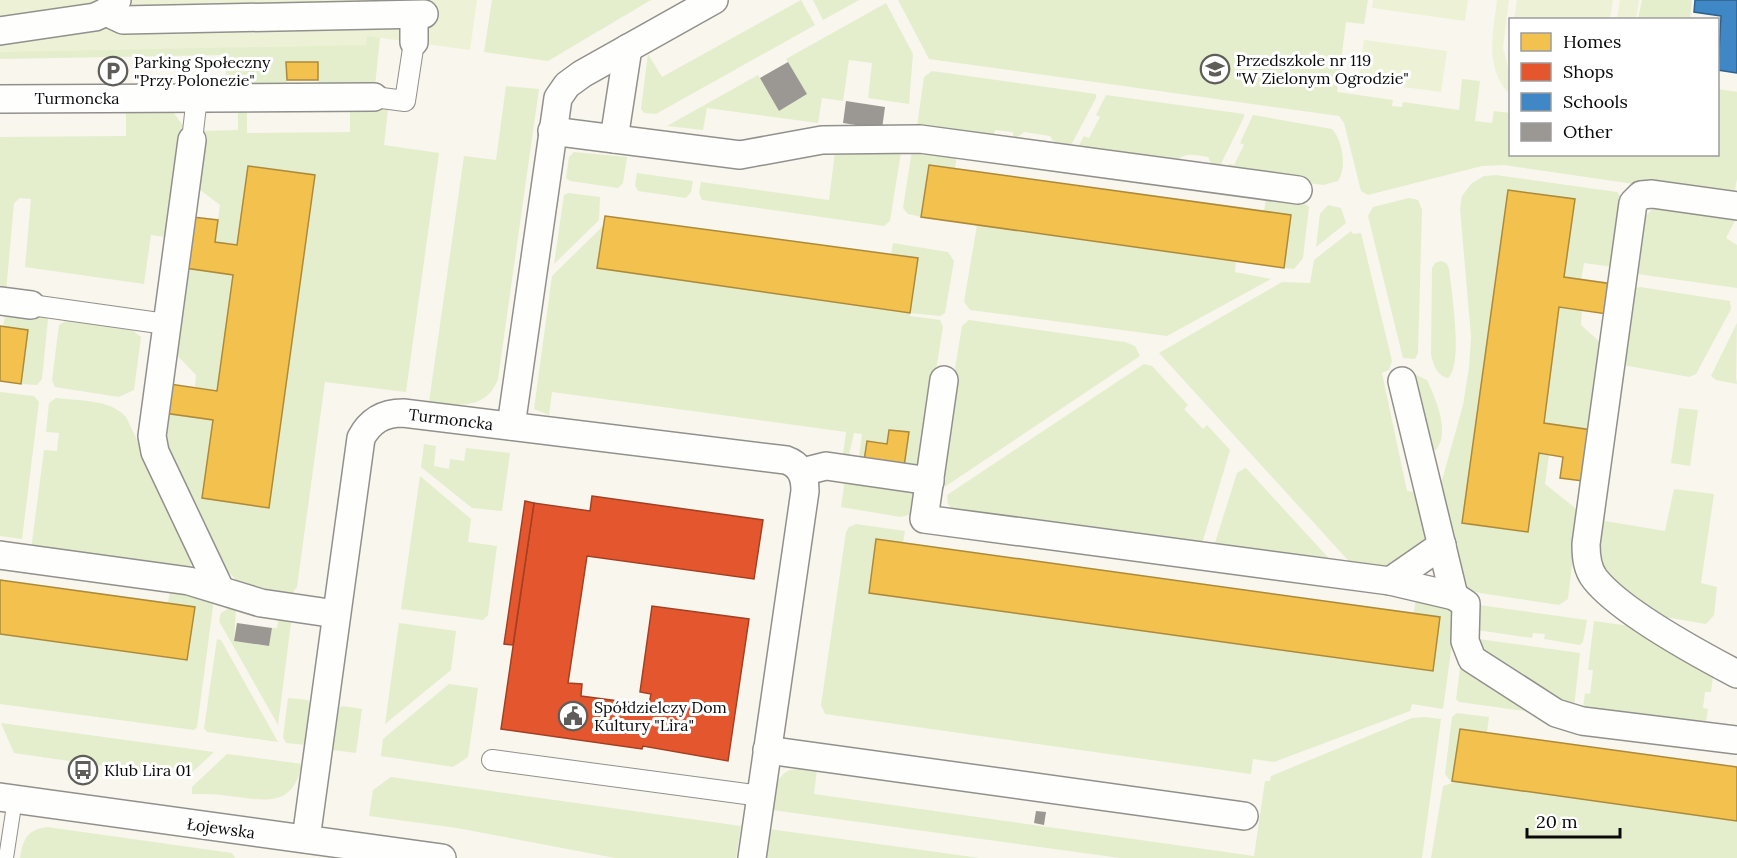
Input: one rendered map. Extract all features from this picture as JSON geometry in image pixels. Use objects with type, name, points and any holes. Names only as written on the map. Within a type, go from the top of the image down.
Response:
[{"type":"street","name":"Turmoncka","points":[[306,839],[361,438],[371,424],[386,415],[403,413],[511,426],[558,98],[567,85],[714,0]]},
{"type":"street","points":[[0,31],[86,19],[111,6],[123,20],[419,15],[414,42]]},
{"type":"street","name":"Turmoncka","points":[[0,99],[374,97],[405,101],[414,42]]},
{"type":"street","points":[[614,139],[628,48]]},
{"type":"street","points":[[197,97],[152,426],[153,446],[220,589]]},
{"type":"street","points":[[552,131],[746,155],[822,140],[920,139],[1298,190]]},
{"type":"street","points":[[1737,206],[1652,194],[1641,195],[1633,203],[1586,544],[1590,570],[1605,589],[1638,614],[1737,674]]},
{"type":"street","points":[[0,301],[166,324]]},
{"type":"street","points":[[944,380],[924,519],[1390,581],[1454,596],[1466,604],[1465,641],[1472,659],[1556,713],[1582,720],[1737,740]]},
{"type":"street","points":[[1402,381],[1454,596]]},
{"type":"street","points":[[511,426],[786,460],[795,464],[802,472],[805,490],[752,858]]},
{"type":"street","points":[[802,472],[826,466],[930,481]]},
{"type":"street","points":[[1390,581],[1442,545]]},
{"type":"street","points":[[0,555],[189,581],[268,604],[336,614]]},
{"type":"street","points":[[767,750],[1244,816]]},
{"type":"street","points":[[492,760],[760,796]]},
{"type":"street","name":"Łojewska","points":[[7,798],[442,858]]},
{"type":"lane","points":[[6,858],[7,798]]},
{"type":"green space","points":[[0,0],[477,0],[470,50],[367,36],[366,45],[0,52]]},
{"type":"green space","points":[[492,0],[651,0],[548,61],[484,52]]},
{"type":"green space","points":[[801,0],[815,25],[656,114],[644,113],[641,109],[648,54],[662,77]]},
{"type":"green space","points":[[813,0],[859,0],[823,20]]},
{"type":"green space","points":[[898,0],[1368,0],[1364,24],[1346,22],[1337,92],[1393,100],[1392,106],[1402,107],[1403,102],[1459,110],[1462,79],[1480,81],[1475,121],[1492,123],[1494,111],[1509,113],[1509,156],[1719,156],[1719,89],[1737,92],[1737,179],[1734,195],[1737,199],[1504,165],[1482,166],[1368,195],[1361,191],[1344,123],[1339,116],[929,59]]},
{"type":"green space","points":[[1373,0],[1468,0],[1465,21],[1372,8]]},
{"type":"green space","points":[[1497,0],[1509,0],[1503,48],[1509,71],[1509,94],[1496,73],[1492,38]]},
{"type":"green space","points":[[1517,0],[1613,0],[1610,18],[1514,18]]},
{"type":"green space","points":[[1620,0],[1639,0],[1636,18],[1617,18]]},
{"type":"green space","points":[[1642,0],[1692,0],[1690,18],[1638,18]]},
{"type":"green space","points":[[886,3],[913,54],[909,104],[868,98],[872,63],[849,60],[843,101],[822,98],[818,123],[707,108],[703,130],[667,126],[758,75],[780,110],[807,94],[786,59]]},
{"type":"green space","points":[[373,29],[383,38],[380,38],[375,86],[318,84],[317,62],[287,62],[287,85],[226,86],[225,55],[0,59],[0,43]]},
{"type":"green space","points":[[1364,40],[1447,51],[1441,92],[1358,81]]},
{"type":"green space","points":[[932,71],[1096,94],[1096,98],[1069,149],[1057,146],[1050,136],[1024,132],[1013,141],[1013,132],[995,130],[993,140],[917,126],[924,77]]},
{"type":"green space","points":[[506,86],[539,89],[498,379],[486,397],[469,404],[429,402],[464,156],[496,160]]},
{"type":"green space","points":[[1106,95],[1244,114],[1244,117],[1219,168],[1213,168],[1208,157],[1194,155],[1186,155],[1175,163],[1076,151],[1084,136],[1089,138],[1100,117],[1096,115]]},
{"type":"green space","points":[[350,108],[388,110],[384,145],[439,153],[406,392],[325,382],[297,587],[292,593],[242,586],[215,558],[161,440],[164,413],[213,420],[202,498],[269,507],[237,245],[215,242],[220,205],[195,186],[202,131],[238,130],[238,109],[247,109],[247,133],[350,132]]},
{"type":"green space","points":[[126,110],[172,111],[185,128],[172,232],[165,237],[151,235],[144,284],[25,267],[31,199],[20,198],[14,203],[6,292],[0,291],[0,137],[126,136]]},
{"type":"green space","points":[[1253,115],[1332,129],[1339,140],[1343,162],[1338,181],[1323,185],[1225,172],[1229,164],[1234,165],[1244,145],[1240,143]]},
{"type":"green space","points":[[912,150],[957,155],[955,168],[929,165],[921,217],[908,214],[903,208]]},
{"type":"green space","points":[[574,152],[627,157],[623,183],[618,188],[570,181],[566,178],[569,157]]},
{"type":"green space","points":[[835,152],[901,152],[890,221],[884,226],[702,200],[699,193],[701,182],[829,200]]},
{"type":"green space","points":[[637,173],[693,181],[691,192],[686,198],[638,191],[635,185]]},
{"type":"green space","points":[[1496,175],[1617,192],[1623,200],[1613,267],[1584,263],[1581,280],[1564,277],[1575,199],[1508,190],[1462,523],[1528,532],[1539,453],[1549,455],[1545,484],[1574,507],[1578,513],[1568,599],[1559,605],[1467,591],[1441,484],[1463,405],[1469,368],[1471,336],[1460,209],[1462,196],[1472,183],[1484,176]]},
{"type":"green space","points":[[568,193],[600,197],[599,220],[554,264],[564,195]]},
{"type":"green space","points":[[1266,198],[1299,199],[1309,207],[1303,258],[1294,269],[1284,268],[1291,215],[1264,211]]},
{"type":"green space","points":[[1409,198],[1418,200],[1422,210],[1418,353],[1415,359],[1403,358],[1368,216],[1373,207]]},
{"type":"green space","points":[[1328,205],[1341,208],[1346,223],[1316,247],[1320,214]]},
{"type":"green space","points":[[1657,205],[1737,217],[1726,238],[1737,245],[1737,288],[1637,274],[1642,219]]},
{"type":"green space","points":[[604,225],[597,268],[910,312],[918,259],[891,255],[893,243],[948,252],[954,261],[945,313],[940,316],[910,313],[910,316],[940,320],[943,327],[920,468],[904,467],[908,433],[887,444],[867,441],[864,461],[859,457],[862,434],[854,433],[848,459],[848,455],[843,455],[846,432],[552,392],[549,415],[534,409],[552,276]]},
{"type":"green space","points":[[977,225],[1236,262],[1235,272],[1271,279],[1167,336],[970,310],[964,302]]},
{"type":"green space","points":[[1351,231],[1353,234],[1361,233],[1392,361],[1389,370],[1382,373],[1407,491],[1421,493],[1429,540],[1386,573],[1356,569],[1159,353],[1282,282],[1310,283],[1314,260]]},
{"type":"green space","points":[[1441,261],[1449,268],[1455,326],[1455,359],[1453,371],[1448,378],[1438,372],[1431,354],[1432,268],[1435,263]]},
{"type":"green space","points":[[185,268],[233,275],[217,391],[195,387],[196,375],[173,351]]},
{"type":"green space","points":[[1640,287],[1730,301],[1731,309],[1696,374],[1689,377],[1623,365],[1633,289]]},
{"type":"green space","points":[[1559,307],[1582,310],[1581,325],[1602,344],[1601,358],[1597,359],[1590,412],[1595,413],[1592,430],[1544,423]]},
{"type":"green space","points":[[5,315],[42,316],[48,319],[42,379],[37,385],[21,384],[28,330],[3,327]]},
{"type":"green space","points":[[67,320],[131,329],[141,337],[134,390],[119,397],[55,387],[52,380],[59,325]]},
{"type":"green space","points":[[969,320],[1125,342],[1135,346],[1140,356],[937,492],[935,488],[962,326]]},
{"type":"green space","points":[[1737,323],[1737,384],[1716,380],[1711,376]]},
{"type":"green space","points":[[1144,364],[1152,366],[1188,405],[1184,409],[1203,429],[1207,425],[1230,450],[1201,547],[954,512],[948,504],[947,495]]},
{"type":"green space","points":[[1416,375],[1427,380],[1440,415],[1442,434],[1436,450],[1431,450],[1413,377]]},
{"type":"green space","points":[[0,392],[34,396],[39,402],[22,539],[0,536]]},
{"type":"green space","points":[[56,398],[103,404],[112,407],[126,417],[193,557],[189,569],[31,550],[44,450],[57,451],[59,433],[46,432],[49,403]]},
{"type":"green space","points":[[1679,408],[1698,410],[1690,466],[1671,463]]},
{"type":"green space","points":[[424,444],[436,446],[434,466],[449,469],[450,459],[464,461],[466,448],[510,453],[502,511],[472,508],[421,467]]},
{"type":"green space","points":[[1245,468],[1335,565],[1214,546],[1237,473]]},
{"type":"green space","points":[[420,476],[471,519],[468,542],[497,546],[488,615],[483,620],[401,609]]},
{"type":"green space","points":[[845,479],[912,491],[915,494],[912,514],[901,517],[841,507]]},
{"type":"green space","points":[[1674,489],[1714,494],[1701,583],[1717,587],[1714,615],[1706,624],[1659,616],[1605,576],[1595,558],[1599,520],[1665,531]]},
{"type":"green space","points":[[856,524],[905,531],[903,543],[876,539],[869,593],[1433,671],[1440,617],[1414,613],[1416,597],[1448,601],[1456,615],[1443,709],[1412,704],[1410,711],[1274,762],[1253,759],[1251,774],[825,714],[821,705],[846,532],[849,527]]},
{"type":"green space","points":[[170,591],[214,599],[197,727],[194,730],[0,704],[0,634],[187,660],[195,607],[168,603]]},
{"type":"green space","points":[[1479,605],[1587,620],[1583,642],[1580,645],[1544,639],[1545,634],[1533,633],[1532,638],[1477,630]]},
{"type":"green space","points":[[228,609],[236,609],[234,641],[269,646],[272,628],[277,628],[279,619],[288,620],[291,623],[278,725],[219,621],[221,613]]},
{"type":"green space","points":[[1594,621],[1644,628],[1713,676],[1711,692],[1705,692],[1703,708],[1708,709],[1705,728],[1583,708],[1585,693],[1590,694],[1593,670],[1588,670]]},
{"type":"green space","points":[[399,623],[456,631],[451,670],[385,724]]},
{"type":"green space","points":[[217,639],[221,640],[278,742],[207,732],[204,728]]},
{"type":"green space","points":[[1478,639],[1580,653],[1574,708],[1487,658]]},
{"type":"green space","points":[[1463,666],[1539,713],[1459,702],[1456,699],[1460,669]]},
{"type":"green space","points":[[449,684],[478,688],[468,757],[453,767],[381,756],[383,739]]},
{"type":"green space","points":[[288,698],[308,700],[310,704],[305,745],[286,743],[283,737]]},
{"type":"green space","points":[[342,706],[362,709],[356,753],[333,750],[339,708]]},
{"type":"green space","points":[[1457,713],[1489,717],[1487,732],[1460,729],[1453,781],[1737,821],[1737,858],[1431,858],[1443,786],[1452,783],[1445,774],[1452,717]]},
{"type":"green space","points":[[1412,718],[1441,719],[1422,858],[1120,858],[772,810],[778,781],[782,775],[795,769],[817,770],[814,794],[1254,856],[1265,781],[1270,781],[1271,776]]},
{"type":"green space","points":[[1,723],[214,752],[186,778],[14,753]]},
{"type":"green space","points":[[227,754],[302,764],[292,789],[275,798],[254,799],[192,794],[192,787]]},
{"type":"green space","points":[[391,777],[741,826],[736,858],[615,858],[457,828],[369,816],[373,790]]},
{"type":"green space","points":[[47,827],[232,853],[235,858],[20,858],[27,836],[35,830]]},
{"type":"green space","points":[[769,829],[980,858],[766,858]]},
{"type":"building: Homes","points":[[286,62],[318,62],[318,80],[287,80]]},
{"type":"building: Homes","points":[[929,165],[1291,215],[1284,268],[921,217]]},
{"type":"building: Homes","points":[[248,166],[315,175],[269,508],[202,498],[213,420],[164,413],[170,384],[217,391],[233,275],[185,268],[193,217],[218,220],[215,242],[237,245]]},
{"type":"building: Homes","points":[[1508,190],[1575,199],[1564,277],[1613,284],[1607,314],[1559,307],[1544,423],[1592,430],[1583,481],[1560,478],[1563,457],[1539,453],[1528,532],[1462,523]]},
{"type":"building: Homes","points":[[605,216],[918,258],[910,313],[597,268]]},
{"type":"building: Homes","points":[[0,326],[28,330],[21,384],[0,381]]},
{"type":"building: Homes","points":[[889,430],[909,432],[904,467],[864,461],[867,441],[887,444]]},
{"type":"building: Homes","points":[[876,539],[1440,617],[1433,671],[869,593]]},
{"type":"building: Homes","points":[[0,580],[195,607],[187,660],[0,634]]},
{"type":"building: Homes","points":[[1460,729],[1737,767],[1737,821],[1452,781]]},
{"type":"building: Shops","points":[[592,496],[763,520],[754,579],[587,556],[568,683],[582,684],[581,696],[649,705],[651,694],[640,692],[652,606],[749,619],[728,761],[643,746],[642,749],[501,729],[534,503],[590,511]]},
{"type":"building: Shops","points":[[525,501],[534,503],[513,645],[504,644]]},
{"type":"building: Schools","points":[[1695,0],[1737,0],[1737,73],[1719,70],[1721,16],[1694,12]]},
{"type":"building: Other","points":[[788,62],[807,94],[779,111],[760,78]]},
{"type":"building: Other","points":[[846,101],[885,107],[882,129],[843,123]]},
{"type":"building: Other","points":[[237,623],[272,628],[269,646],[234,641]]},
{"type":"building: Other","points":[[1036,811],[1046,812],[1044,825],[1034,823]]},
{"type":"place","name":"Przedszkole nr 119 \"W Zielonym Ogrodzie\"","points":[[1215,69]]},
{"type":"place","name":"Parking Społeczny \"Przy Polonezie\"","points":[[113,71]]},
{"type":"place","name":"Spółdzielczy Dom Kultury \"Lira\"","points":[[573,716]]},
{"type":"place","name":"Klub Lira 01","points":[[83,770]]}]
